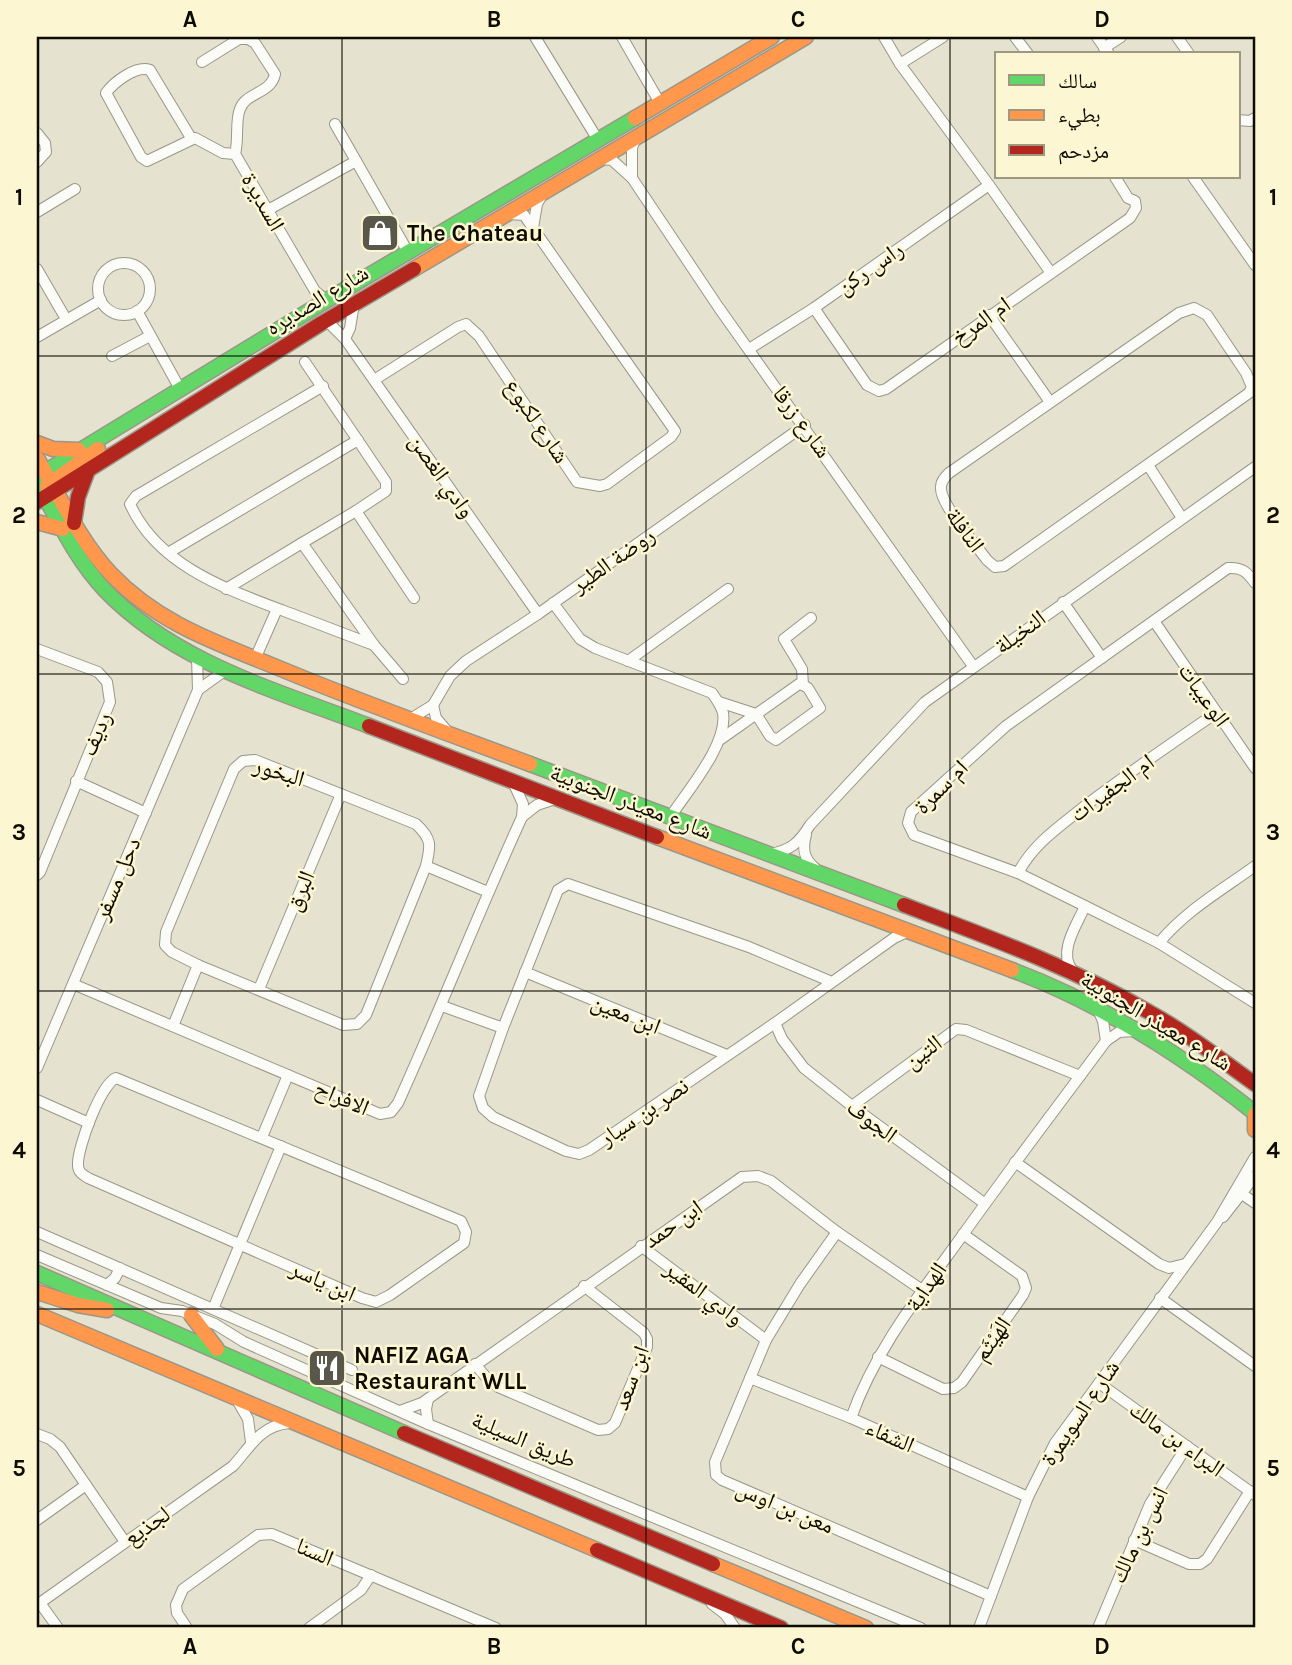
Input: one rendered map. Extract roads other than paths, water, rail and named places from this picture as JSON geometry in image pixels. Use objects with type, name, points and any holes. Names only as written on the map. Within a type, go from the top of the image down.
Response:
[{"type":"main road","name":"شارع الصديره","points":[[43,486],[89,470],[322,323],[806,37]]},
{"type":"main road","name":"شارع الصديره","points":[[43,486],[80,450],[319,299],[408,252],[767,38]]},
{"type":"main road","points":[[43,486],[113,439],[126,422]]},
{"type":"main road","points":[[37,443],[53,449],[80,450]]},
{"type":"main road","name":"شارع معيذر الجنوبية","points":[[37,457],[43,486],[69,526],[94,577],[142,623],[223,672],[1031,977],[1137,1031],[1208,1076],[1255,1113]]},
{"type":"main road","points":[[37,522],[69,526],[89,470]]},
{"type":"main road","name":"شارع معيذر الجنوبية","points":[[69,526],[112,575],[149,610],[179,627],[255,659],[1044,959],[1131,1001],[1181,1031],[1255,1084]]},
{"type":"main road","points":[[1255,1113],[1255,1130]]},
{"type":"main road","name":"طريق السيلية","points":[[37,1273],[384,1425],[866,1628]]},
{"type":"main road","points":[[37,1292],[78,1305],[127,1312]]},
{"type":"main road","points":[[37,1314],[781,1628]]},
{"type":"main road","points":[[191,1315],[219,1351]]},
{"type":"street","points":[[535,37],[598,140]]},
{"type":"street","points":[[622,37],[660,103]]},
{"type":"street","points":[[884,37],[900,64],[1051,273]]},
{"type":"street","points":[[900,64],[943,37]]},
{"type":"street","points":[[1015,37],[1026,52]]},
{"type":"street","points":[[1097,37],[1106,51],[1121,37]]},
{"type":"street","points":[[1177,37],[1188,52]]},
{"type":"street","points":[[202,62],[239,39],[248,39],[255,43],[275,74],[272,84],[244,101],[239,110],[235,154]]},
{"type":"street","points":[[137,70],[150,70],[191,138],[153,160],[144,160],[107,98],[108,90],[137,70]]},
{"type":"street","points":[[335,124],[408,252]]},
{"type":"street","points":[[37,133],[45,143],[46,152],[37,162]]},
{"type":"street","points":[[632,178],[632,148],[637,136]]},
{"type":"street","name":"السديرة","points":[[191,138],[199,138],[223,153],[235,154],[319,299]]},
{"type":"street","name":"شارع زرقا","points":[[599,159],[612,160],[632,178],[973,666]]},
{"type":"street","points":[[268,210],[356,161]]},
{"type":"street","name":"ام المرخ","points":[[814,308],[863,380],[873,390],[886,389],[1134,213],[1135,201],[1128,198],[1116,178]]},
{"type":"street","points":[[1194,178],[1255,265]]},
{"type":"street","name":"راس ركن","points":[[749,349],[814,308],[989,185]]},
{"type":"street","points":[[37,212],[75,189]]},
{"type":"street","points":[[533,228],[537,204],[544,192]]},
{"type":"street","name":"شارع لكبوع","points":[[374,380],[466,324],[479,335],[577,482],[600,486],[607,484],[666,442],[675,430],[524,215],[506,214]]},
{"type":"street","points":[[129,264],[142,271],[149,283],[147,301],[137,311],[123,315],[114,313],[101,300],[99,286],[104,273],[115,265],[129,264]]},
{"type":"street","points":[[37,269],[66,319]]},
{"type":"street","points":[[37,337],[101,300]]},
{"type":"street","points":[[345,339],[350,328],[354,304]]},
{"type":"street","name":"النافلة","points":[[1186,309],[1201,311],[1208,316],[1246,373],[1252,387],[1245,398],[1004,566],[995,567],[987,560],[943,499],[940,485],[949,472],[1050,402],[1186,309]]},
{"type":"street","points":[[137,311],[180,389]]},
{"type":"street","points":[[989,315],[1050,402]]},
{"type":"street","name":"وادي الغصن","points":[[322,323],[329,323],[345,339],[538,614]]},
{"type":"street","points":[[112,356],[150,336]]},
{"type":"street","points":[[226,589],[356,511],[382,494],[387,487],[306,362]]},
{"type":"street","points":[[323,387],[132,499],[132,508],[156,543],[226,589],[374,645]]},
{"type":"street","name":"روضة الطير","points":[[412,718],[433,705],[456,669],[804,425]]},
{"type":"street","points":[[168,553],[358,440]]},
{"type":"street","points":[[1148,465],[1182,518]]},
{"type":"street","name":"النخيلة","points":[[769,854],[794,846],[810,825],[925,702],[1255,467]]},
{"type":"street","points":[[356,511],[414,598]]},
{"type":"street","points":[[302,544],[374,645],[403,679]]},
{"type":"street","name":"ام سمرة","points":[[1255,583],[1247,573],[1238,568],[1228,568],[1006,726],[911,812],[908,823],[915,835],[1018,873],[1159,943],[1255,1003]]},
{"type":"street","points":[[628,661],[727,589]]},
{"type":"street","points":[[1063,602],[1102,658]]},
{"type":"street","points":[[553,603],[580,639],[596,648],[712,694],[723,710],[721,739]]},
{"type":"street","points":[[255,659],[277,609]]},
{"type":"street","points":[[803,685],[799,662],[784,639],[811,618]]},
{"type":"street","name":"الوعيبات","points":[[1154,621],[1255,768]]},
{"type":"street","name":"رديف","points":[[37,649],[98,672],[107,681],[110,702],[37,875]]},
{"type":"street","name":"دحل مسفر","points":[[37,1068],[198,690],[197,657]]},
{"type":"street","points":[[198,690],[223,672]]},
{"type":"street","points":[[671,817],[721,739],[756,714],[799,684],[808,688],[820,708],[776,740],[770,736],[756,714],[719,702]]},
{"type":"street","points":[[433,705],[436,718],[447,731]]},
{"type":"street","name":"ام الجفيرات","points":[[1018,873],[1038,843],[1108,788],[1216,713]]},
{"type":"street","name":"البخور","points":[[255,760],[341,794],[416,824],[426,834],[431,847],[426,866],[366,1015],[357,1024],[343,1025],[198,965],[165,945],[166,932],[234,769],[243,761],[255,760]]},
{"type":"street","name":"رديف","points":[[76,781],[146,813]]},
{"type":"street","points":[[513,782],[523,804],[522,817]]},
{"type":"street","name":"البرق","points":[[259,989],[341,794]]},
{"type":"street","points":[[522,817],[537,805],[557,799]]},
{"type":"street","name":"الافراح","points":[[73,984],[380,1114],[391,1112],[398,1103],[442,1006],[522,817]]},
{"type":"street","points":[[810,825],[804,851],[808,863],[822,874]]},
{"type":"street","points":[[426,866],[488,892]]},
{"type":"street","points":[[1159,943],[1173,926],[1189,913],[1255,866]]},
{"type":"street","name":"نصر بن سيار","points":[[832,982],[748,947],[568,884],[558,890],[503,1028],[479,1096],[483,1108],[493,1117],[566,1151],[579,1154],[589,1150],[775,1023],[898,935],[909,931]]},
{"type":"street","points":[[1074,973],[1066,961],[1069,943],[1085,906]]},
{"type":"street","points":[[876,919],[885,934],[883,946]]},
{"type":"street","points":[[1044,959],[1056,956],[1069,943]]},
{"type":"street","points":[[173,1026],[198,965]]},
{"type":"street","name":"ابن معين","points":[[525,972],[727,1055]]},
{"type":"street","points":[[442,1006],[503,1028]]},
{"type":"street","points":[[1097,1009],[1103,1021],[1106,1041],[1119,1032],[1137,1031]]},
{"type":"street","name":"الجوف","points":[[775,1023],[782,1039],[804,1068],[985,1203]]},
{"type":"street","name":"التين","points":[[852,1106],[956,1029],[966,1030],[1080,1076]]},
{"type":"street","name":"الهداية","points":[[851,1419],[860,1392],[878,1357],[922,1290],[1106,1041]]},
{"type":"street","points":[[262,1137],[288,1075]]},
{"type":"street","name":"ابن ياسر","points":[[116,1078],[262,1137],[461,1221],[466,1232],[464,1243],[376,1302],[81,1173],[78,1162],[89,1123],[108,1083],[116,1078]]},
{"type":"street","points":[[37,1100],[89,1123]]},
{"type":"street","points":[[213,1309],[281,1146]]},
{"type":"street","name":"شارع السويمرة","points":[[1217,1222],[1255,1157]]},
{"type":"street","points":[[1014,1162],[1159,1264],[1169,1268],[1185,1264]]},
{"type":"street","name":"ابن حمد","points":[[400,1412],[428,1399],[584,1286],[742,1177],[758,1175],[771,1181],[837,1232],[922,1290]]},
{"type":"street","name":"شارع السويمرة","points":[[979,1627],[1028,1497],[1055,1443],[1160,1297],[1255,1176]]},
{"type":"street","points":[[1242,1194],[1255,1203]]},
{"type":"street","points":[[37,1232],[352,1370]]},
{"type":"street","name":"معن بن اوس","points":[[837,1232],[800,1284],[766,1340],[715,1462],[716,1475],[722,1480],[991,1596]]},
{"type":"street","name":"الهَيْثَم","points":[[878,1357],[943,1389],[954,1388],[962,1382],[1023,1295],[1026,1288],[1022,1276],[963,1234]]},
{"type":"street","name":"وادي المقير","points":[[641,1246],[766,1340]]},
{"type":"street","name":"طريق السيلية","points":[[37,1255],[161,1308],[179,1310],[220,1326],[243,1342],[400,1412],[921,1628]]},
{"type":"street","points":[[107,1285],[123,1269]]},
{"type":"street","points":[[123,1269],[123,1292]]},
{"type":"street","name":"ابن سعد","points":[[475,1364],[498,1387],[598,1430],[608,1429],[615,1423],[647,1347],[647,1339],[644,1333],[584,1286]]},
{"type":"street","points":[[1160,1297],[1255,1366]]},
{"type":"street","points":[[282,1359],[297,1346]]},
{"type":"street","points":[[297,1346],[295,1355],[298,1366]]},
{"type":"street","name":"الشفاء","points":[[750,1378],[1028,1497]]},
{"type":"street","name":"البراء بن مالك","points":[[1099,1383],[1253,1493]]},
{"type":"street","points":[[428,1399],[428,1424]]},
{"type":"street","points":[[236,1400],[248,1419],[251,1441]]},
{"type":"street","name":"لجذيع","points":[[38,1604],[233,1466],[251,1441],[269,1428],[292,1423]]},
{"type":"street","points":[[37,1433],[60,1447],[125,1542]]},
{"type":"street","name":"انس بن مالك","points":[[1098,1628],[1150,1504],[1187,1446]]},
{"type":"street","points":[[37,1520],[86,1485]]},
{"type":"street","points":[[1135,1540],[1189,1564],[1200,1564],[1207,1559],[1253,1493]]},
{"type":"street","name":"السنا","points":[[187,1628],[177,1613],[176,1605],[183,1589],[258,1535],[265,1533],[371,1575],[475,1624],[496,1628]]},
{"type":"street","points":[[309,1628],[361,1590],[371,1575]]},
{"type":"street","points":[[701,1594],[725,1614],[735,1628]]},
{"type":"street","points":[[38,1604],[58,1628]]},
{"type":"place","name":"The Chateau","points":[[380,233]]},
{"type":"place","name":"NAFIZ AGA Restaurant WLL","points":[[327,1368]]}]
